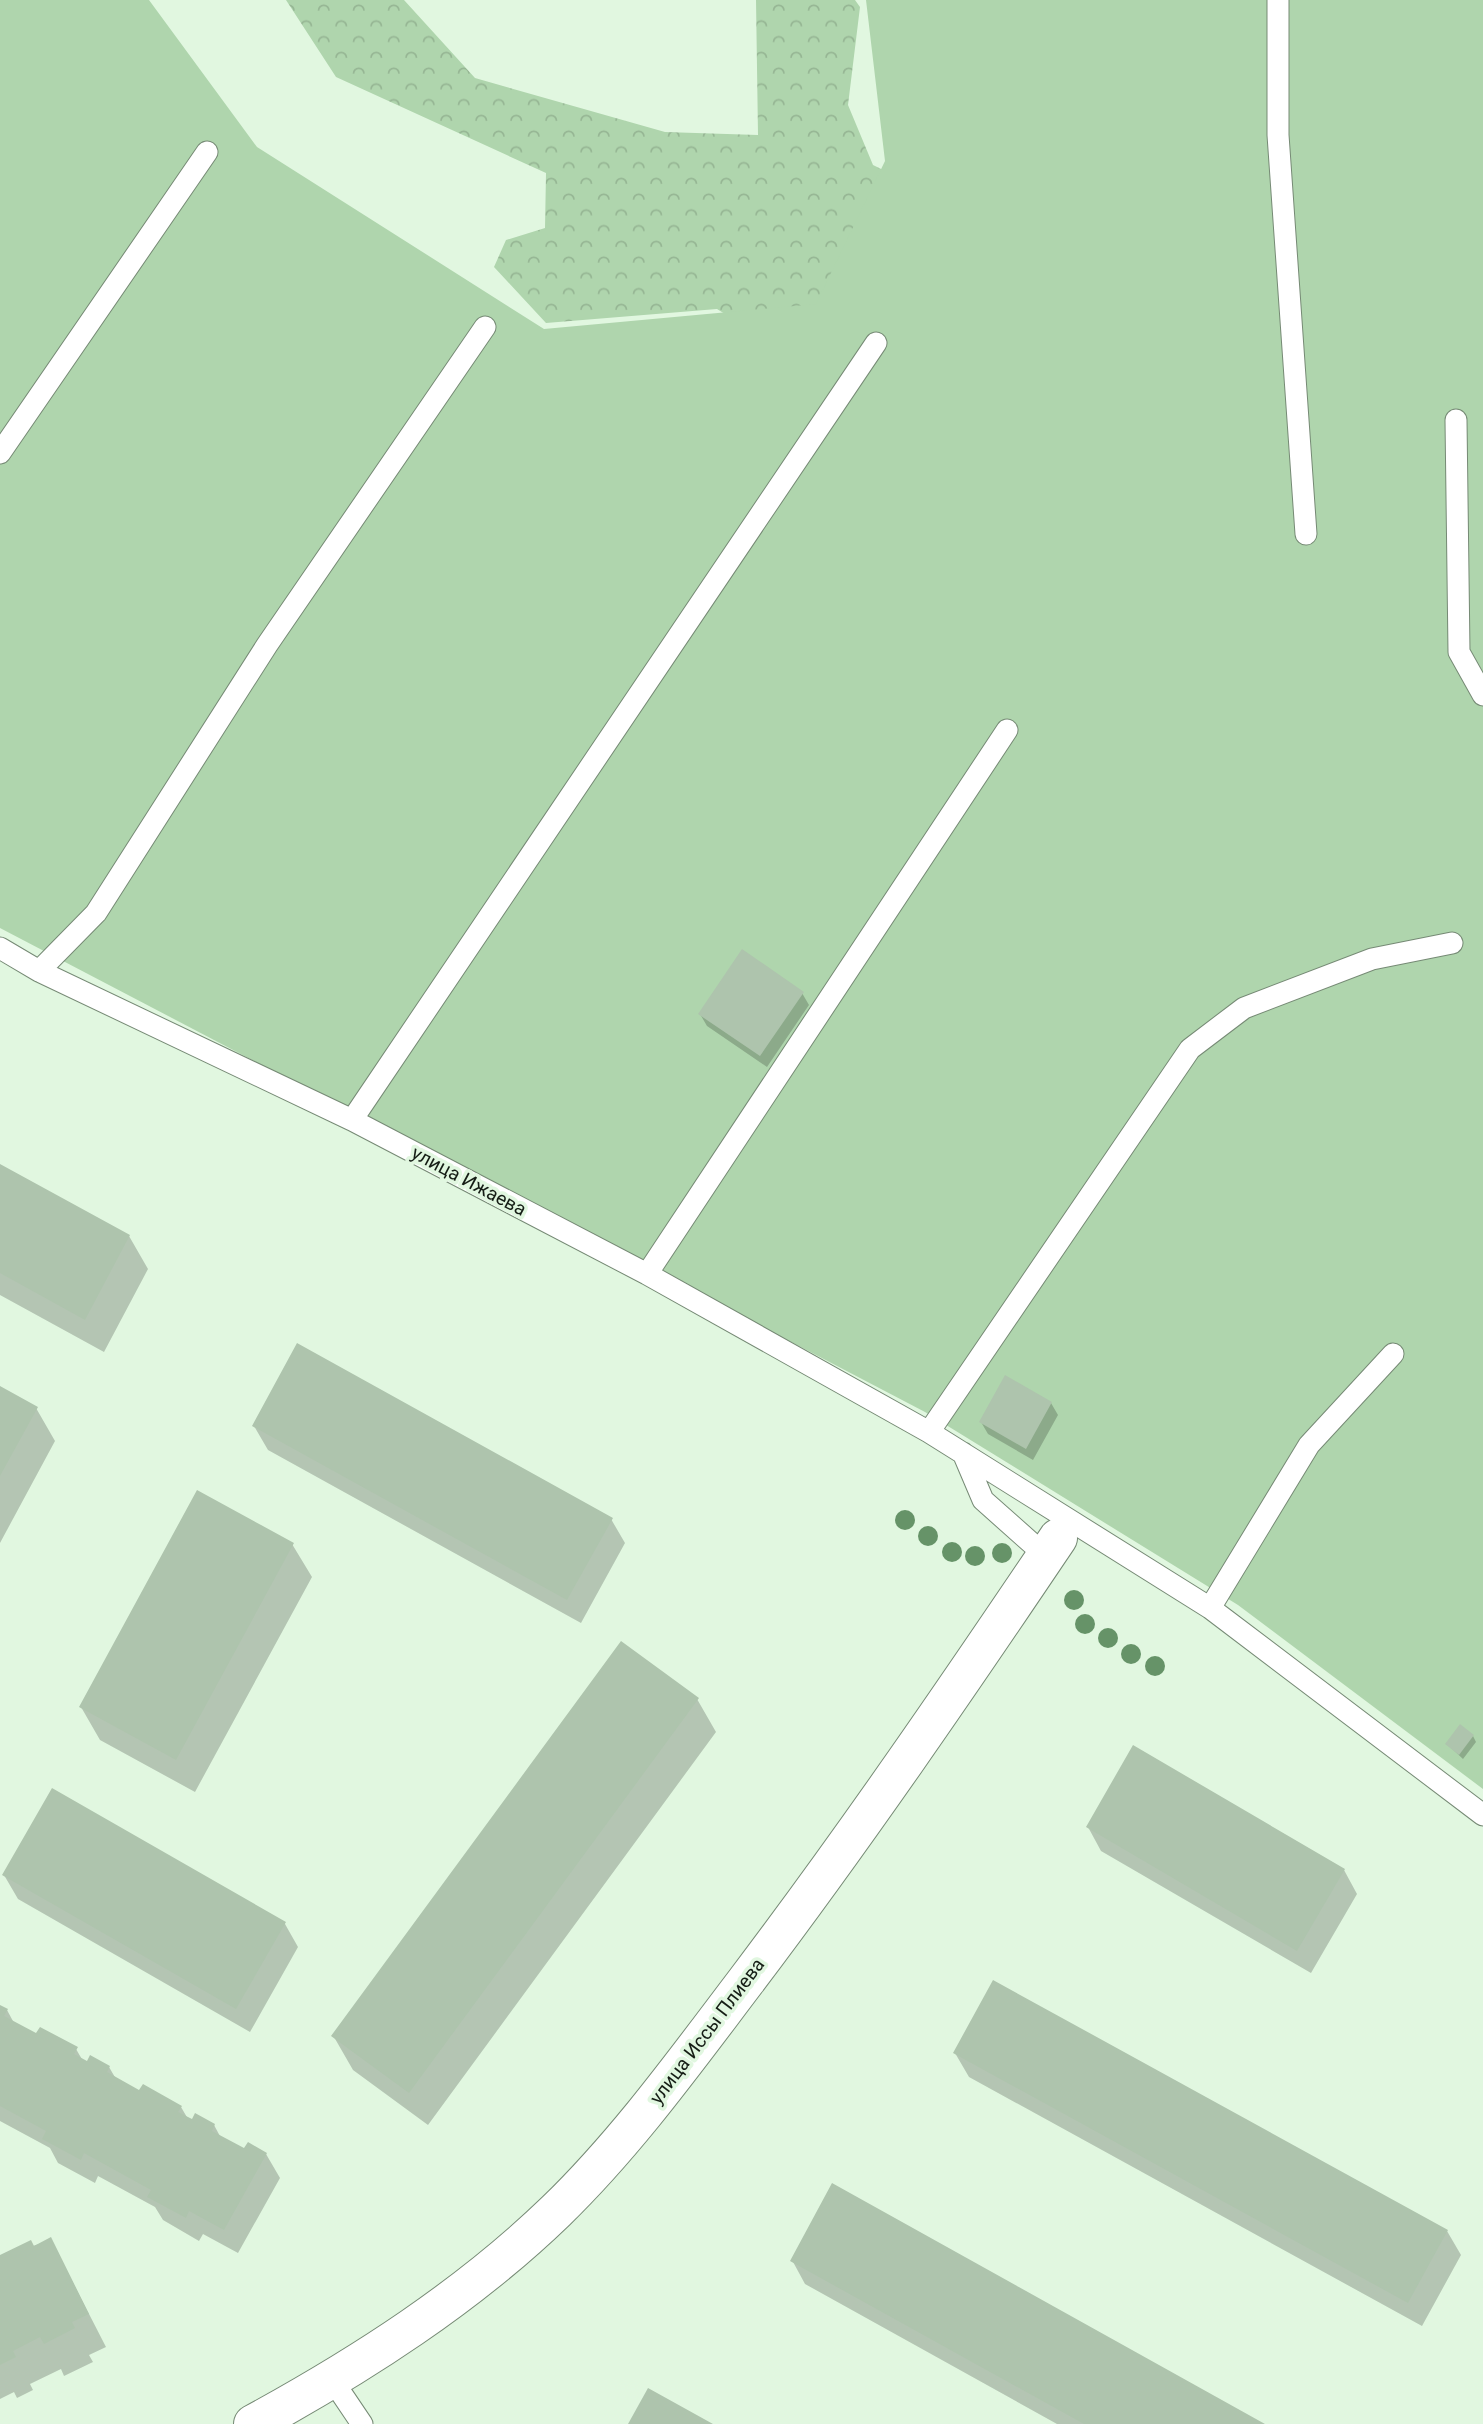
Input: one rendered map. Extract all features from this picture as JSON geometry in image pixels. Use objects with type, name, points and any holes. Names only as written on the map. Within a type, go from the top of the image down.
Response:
[{"type":"street","name":"улица Иссы Плиева","points":[[253,2424],[333,2381],[408,2331],[547,2219],[656,2100],[825,1875],[1052,1547]]},
{"type":"lane","points":[[1278,0],[1278,135],[1306,534]]},
{"type":"lane","points":[[0,453],[207,152]]},
{"type":"lane","points":[[39,971],[96,913],[267,645],[485,327]]},
{"type":"lane","points":[[352,1120],[876,343]]},
{"type":"lane","points":[[1456,419],[1459,652],[1483,695]]},
{"type":"lane","points":[[647,1274],[1007,730]]},
{"type":"lane","points":[[929,1432],[1190,1049],[1244,1008],[1371,959],[1452,943]]},
{"type":"lane","name":"улица Ижаева","points":[[0,948],[39,971],[352,1120],[647,1274],[929,1432],[1210,1608],[1483,1815]]},
{"type":"lane","points":[[1210,1608],[1309,1445],[1393,1354]]},
{"type":"lane","points":[[963,1453],[983,1500],[1052,1547]]},
{"type":"lane","points":[[333,2381],[362,2424]]},
{"type":"green space","points":[[0,0],[149,0],[257,147],[544,329],[816,304],[885,161],[866,0],[1483,0],[1483,1789],[1238,1605],[925,1412],[0,928]]},
{"type":"green space","points":[[286,0],[404,0],[475,78],[665,132],[758,135],[756,0],[855,0],[860,7],[848,105],[873,165],[922,189],[840,385],[717,309],[546,323],[494,267],[506,240],[545,228],[546,173],[336,77]]},
{"type":"building","points":[[742,949],[804,992],[760,1056],[698,1014]]},
{"type":"building","points":[[0,1164],[130,1235],[85,1320],[0,1273]]},
{"type":"building","points":[[297,1343],[613,1518],[567,1600],[252,1426]]},
{"type":"building","points":[[1005,1375],[1052,1402],[1026,1449],[979,1422]]},
{"type":"building","points":[[0,1386],[38,1407],[0,1476]]},
{"type":"building","points":[[197,1490],[294,1543],[176,1760],[79,1707]]},
{"type":"building","points":[[621,1641],[699,1698],[409,2093],[331,2036]]},
{"type":"building","points":[[1460,1724],[1474,1735],[1459,1755],[1445,1744]]},
{"type":"building","points":[[1133,1745],[1345,1869],[1297,1951],[1086,1827]]},
{"type":"building","points":[[52,1788],[286,1922],[236,2009],[2,1875]]},
{"type":"building","points":[[993,1980],[1448,2230],[1408,2303],[953,2053]]},
{"type":"building","points":[[0,2005],[8,2009],[4,2016],[36,2033],[40,2027],[78,2047],[74,2054],[87,2061],[90,2055],[110,2066],[107,2072],[139,2090],[143,2084],[182,2106],[178,2112],[192,2119],[195,2113],[215,2124],[212,2131],[244,2148],[248,2142],[267,2153],[224,2230],[189,2211],[186,2218],[147,2197],[151,2190],[84,2153],[81,2160],[42,2139],[46,2131],[0,2106]]},
{"type":"building","points":[[832,2183],[1265,2424],[1084,2424],[790,2261]]},
{"type":"building","points":[[51,2237],[89,2314],[72,2322],[75,2328],[44,2344],[40,2337],[13,2351],[16,2357],[0,2365],[0,2255],[31,2240],[34,2246]]},
{"type":"building","points":[[648,2388],[713,2424],[628,2424]]}]
